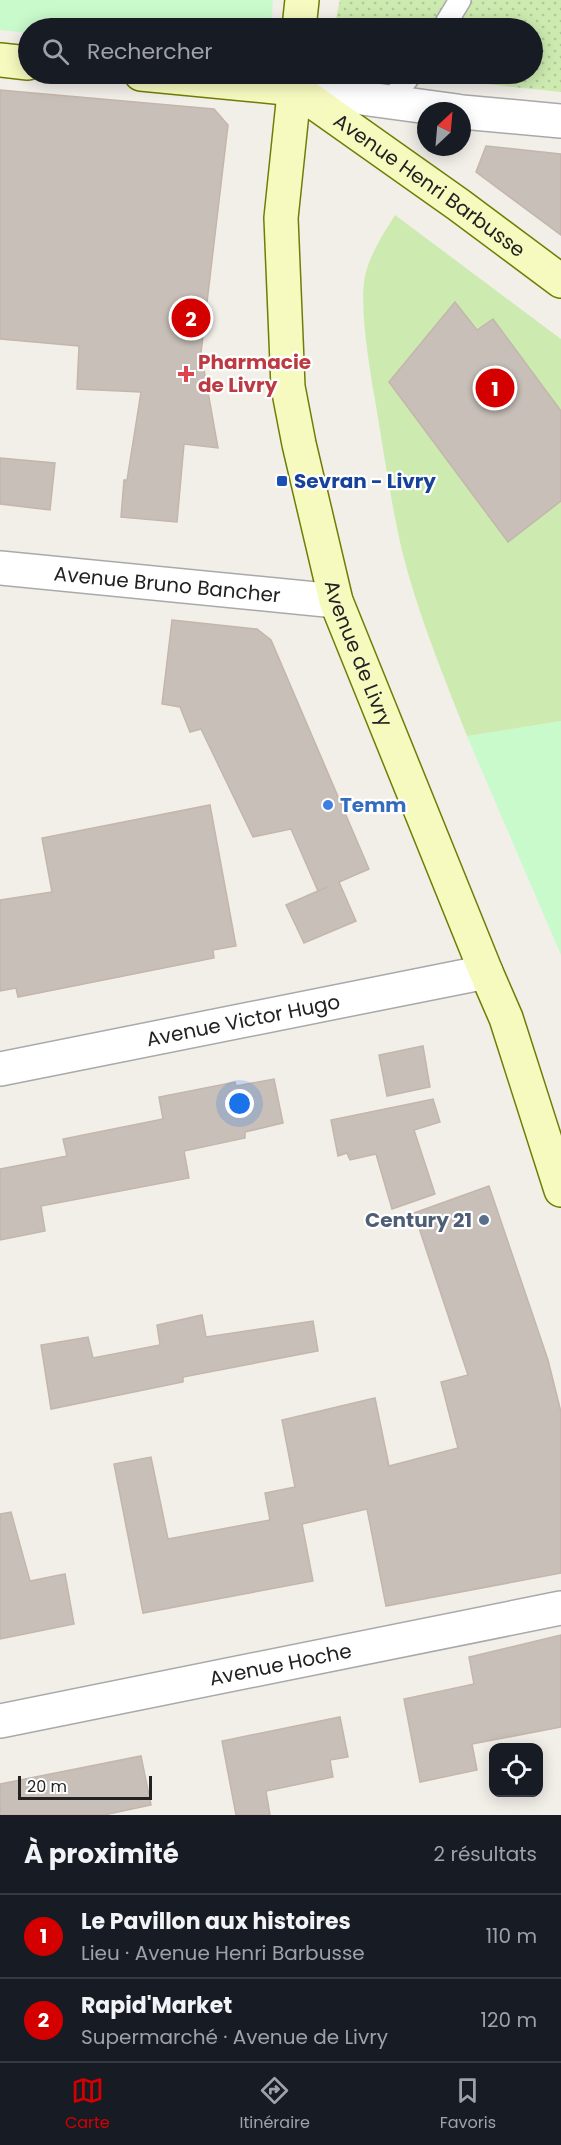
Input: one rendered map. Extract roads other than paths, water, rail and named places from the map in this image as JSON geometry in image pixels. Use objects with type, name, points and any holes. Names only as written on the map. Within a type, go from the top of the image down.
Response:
[{"type":"street","points":[[0,60],[18,62]]},
{"type":"street","name":"Avenue de Livry","points":[[296,84],[281,218],[288,387],[336,601],[506,1018],[561,1190]]},
{"type":"street","name":"Avenue Henri Barbusse","points":[[300,84],[561,281]]},
{"type":"street","points":[[309,84],[417,106]]},
{"type":"street","points":[[471,113],[561,121]]},
{"type":"street","name":"Avenue Bruno Bancher","points":[[0,568],[336,601]]},
{"type":"street","name":"Avenue Victor Hugo","points":[[0,1069],[486,972]]},
{"type":"street","name":"Avenue Hoche","points":[[0,1721],[561,1608]]},
{"type":"lane","points":[[449,18],[460,0]]},
{"type":"lane","points":[[390,102],[404,84]]},
{"type":"place","name":"Rapid'Market","points":[[191,318]]},
{"type":"place","name":"Pharmacie de Livry","points":[[186,374]]},
{"type":"place","name":"Le Pavillon aux histoires","points":[[495,388]]},
{"type":"place","name":"Sevran - Livry","points":[[282,481]]},
{"type":"place","name":"Temm","points":[[328,805]]},
{"type":"place","name":"Century 21","points":[[484,1220]]}]
